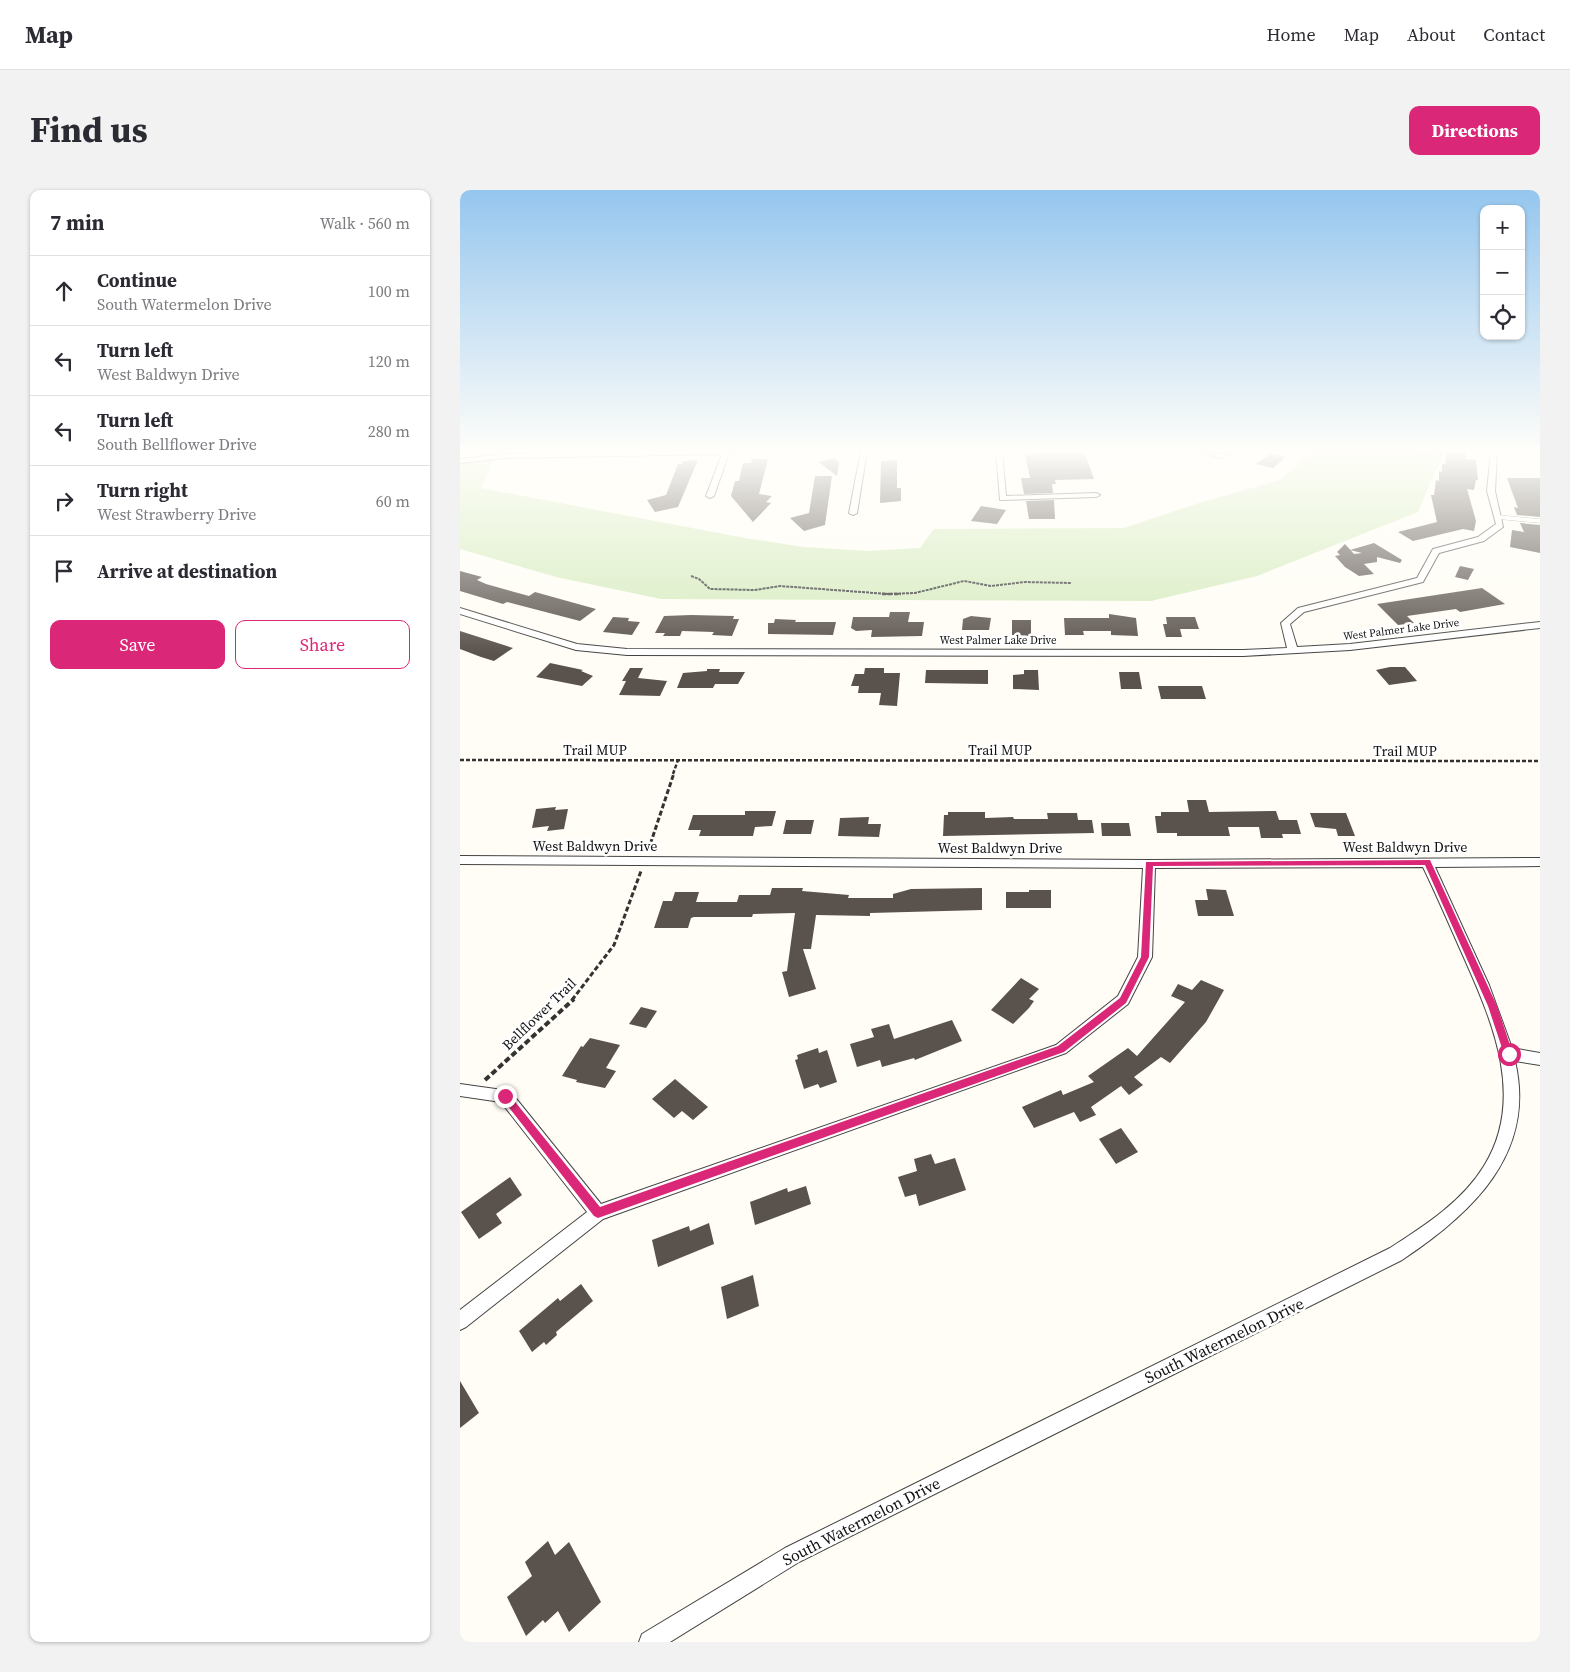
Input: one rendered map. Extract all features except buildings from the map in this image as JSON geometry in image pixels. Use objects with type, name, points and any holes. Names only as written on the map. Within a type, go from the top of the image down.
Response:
[{"type":"street","points":[[1293,651],[1285,624],[1301,610],[1420,580],[1436,551],[1481,539],[1500,525],[1498,519]]},
{"type":"street","name":"West Palmer Lake Drive","points":[[460,611],[576,647],[626,652],[1242,653],[1350,647],[1540,624]]},
{"type":"street","name":"West Baldwyn Drive","points":[[460,860],[1149,864],[1540,862]]},
{"type":"street","name":"South Watermelon Drive","points":[[650,1642],[792,1555],[1396,1254],[1434,1229],[1465,1202],[1484,1179],[1504,1142],[1512,1110],[1512,1078],[1509,1054],[1493,1006],[1427,862]]},
{"type":"street","points":[[460,1321],[598,1213],[1061,1049],[1123,1000],[1145,957],[1149,864]]},
{"type":"street","points":[[1509,1054],[1540,1059]]},
{"type":"street","points":[[466,1090],[505,1096],[598,1213]]},
{"type":"lane","points":[[1516,519],[1540,521]]},
{"type":"path","points":[[692,576],[710,588],[755,590],[780,586],[888,594],[915,593],[964,581],[991,586],[1025,582],[1071,584]]},
{"type":"path","name":"Trail MUP","points":[[460,760],[1540,761]]},
{"type":"path","name":"Bellflower Trail","points":[[466,1090],[576,997],[614,945],[645,861],[678,760]]},
{"type":"green space","points":[[460,519],[643,519],[804,547],[868,551],[920,548],[934,529],[1124,528],[1152,519],[1401,519],[1257,576],[1151,601],[661,599],[556,577],[460,549]]},
{"type":"route","points":[[505,1096],[598,1213],[1061,1049],[1123,1000],[1145,957],[1149,864],[1427,862],[1493,1006],[1509,1054]]}]
